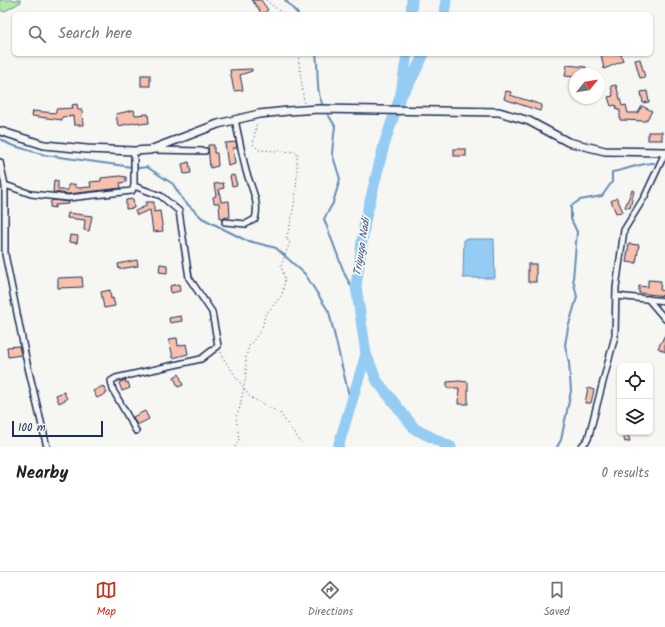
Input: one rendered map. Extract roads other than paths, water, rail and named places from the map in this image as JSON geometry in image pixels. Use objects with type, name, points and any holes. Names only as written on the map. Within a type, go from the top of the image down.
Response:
[{"type":"main road","points":[[0,131],[44,145],[134,151],[150,150],[218,124],[259,114],[319,109],[499,112],[529,121],[568,142],[606,151],[665,153]]},
{"type":"street","points":[[225,222],[246,224],[255,219],[257,214],[255,197],[247,172],[235,120]]},
{"type":"street","points":[[150,150],[205,151]]},
{"type":"street","points":[[5,185],[31,194],[68,198],[132,191],[134,186],[134,151]]},
{"type":"street","points":[[581,447],[588,439],[615,336],[616,296],[624,230],[645,196],[665,153]]},
{"type":"street","points":[[0,162],[5,185],[5,254],[27,363],[47,447]]},
{"type":"street","points":[[134,186],[161,196],[179,211],[189,278],[212,312],[218,346],[201,359],[116,378],[111,381],[113,390],[136,431]]},
{"type":"street","points":[[616,296],[665,301]]},
{"type":"street","points":[[648,300],[665,319]]},
{"type":"water","points":[[464,239],[494,239],[495,278],[463,278]]},
{"type":"waterway","points":[[285,0],[296,12]]},
{"type":"waterway","points":[[411,12],[412,0]]},
{"type":"waterway","name":"Triyuga Nadi","points":[[444,12],[446,0]]},
{"type":"waterway","points":[[316,56],[319,95],[324,107]]},
{"type":"waterway","points":[[401,93],[407,56]]},
{"type":"waterway","name":"Triyuga Nadi","points":[[338,447],[366,354],[356,286],[365,221],[384,145],[400,97],[410,82],[423,56]]},
{"type":"waterway","points":[[326,111],[335,126],[332,153],[340,179],[333,203],[324,219],[345,275],[358,298]]},
{"type":"waterway","points":[[0,139],[11,145],[45,155],[139,168],[147,167],[173,184],[183,200],[202,218],[245,240],[276,248],[305,274],[329,312],[351,404]]},
{"type":"waterway","points":[[557,447],[561,440],[571,391],[569,363],[565,345],[568,328],[577,297],[573,279],[577,232],[571,219],[571,206],[580,200],[602,196],[612,182],[612,172],[654,163]]},
{"type":"waterway","points":[[366,354],[377,381],[415,429],[451,447]]}]
